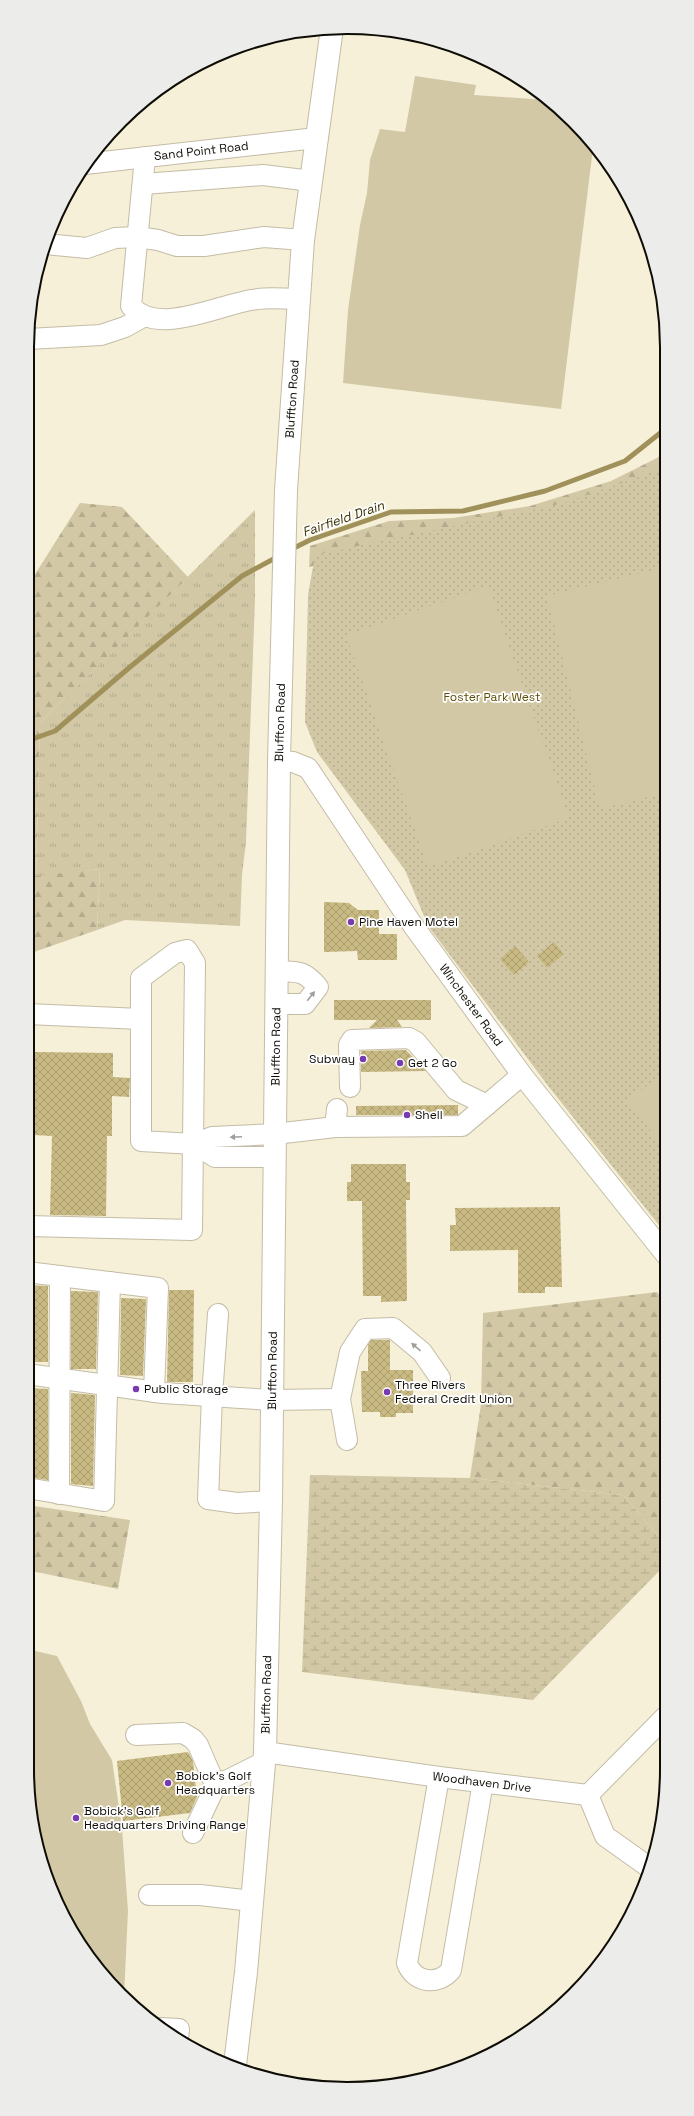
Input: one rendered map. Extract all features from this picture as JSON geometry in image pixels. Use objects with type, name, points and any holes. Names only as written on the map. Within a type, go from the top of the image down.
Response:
[{"type":"main road","name":"Bluffton Road","points":[[235,2061],[265,1757],[271,1501],[279,761],[286,490],[303,240],[331,35]]},
{"type":"street","name":"Sand Point Road","points":[[94,163],[316,138]]},
{"type":"street","points":[[143,317],[131,306],[145,157]]},
{"type":"street","points":[[142,184],[263,175],[311,181]]},
{"type":"street","points":[[52,245],[86,248],[115,238],[137,237],[158,240],[178,246],[204,246],[264,237],[303,240]]},
{"type":"street","points":[[34,339],[101,335],[125,327],[143,317],[174,319],[258,299],[298,299]]},
{"type":"street","name":"Winchester Road","points":[[279,761],[293,762],[308,768],[412,924],[522,1075],[660,1248]]},
{"type":"street","points":[[34,1226],[192,1230],[194,1144],[195,963],[187,950],[175,953],[141,978],[141,1141],[194,1144],[212,1137],[275,1134],[336,1118],[462,1126],[522,1075]]},
{"type":"street","points":[[276,1004],[305,1004],[318,987],[302,972],[277,971]]},
{"type":"street","points":[[34,1014],[141,1019]]},
{"type":"street","points":[[336,1036],[346,1033],[414,1032],[420,1033],[435,1049]]},
{"type":"street","points":[[350,1087],[349,1045],[352,1040],[409,1038],[416,1042],[456,1090],[488,1105]]},
{"type":"street","points":[[194,1144],[215,1157],[275,1157]]},
{"type":"street","points":[[34,1273],[158,1288],[154,1392]]},
{"type":"street","points":[[59,1494],[60,1276]]},
{"type":"street","points":[[34,1489],[104,1501],[110,1282]]},
{"type":"street","points":[[218,1314],[212,1396],[208,1499],[237,1503],[271,1501]]},
{"type":"street","points":[[347,1440],[340,1399],[350,1352],[365,1330],[393,1328],[422,1352],[440,1378]]},
{"type":"street","points":[[34,1375],[154,1392],[271,1400],[340,1399]]},
{"type":"street","points":[[645,1864],[605,1836],[588,1795],[660,1722]]},
{"type":"street","points":[[136,1735],[176,1733],[189,1736],[198,1745],[214,1782],[213,1791],[193,1833]]},
{"type":"street","points":[[214,1782],[226,1781],[265,1757]]},
{"type":"street","name":"Woodhaven Drive","points":[[265,1757],[588,1795]]},
{"type":"street","points":[[439,1777],[407,1963],[410,1972],[417,1978],[436,1980],[446,1977],[451,1970],[482,1782]]},
{"type":"street","points":[[149,1895],[200,1895],[252,1900]]},
{"type":"green space","points":[[415,76],[476,85],[474,95],[539,99],[568,126],[592,153],[561,409],[343,383],[348,310],[360,225],[367,193],[370,160],[380,129],[405,132]]},
{"type":"green space","points":[[660,456],[660,504],[423,540],[309,567],[310,546],[389,521],[453,518],[530,506],[611,481]]},
{"type":"green space","name":"Foster Park West","points":[[660,470],[660,1226],[549,1087],[428,926],[405,870],[317,752],[305,722],[308,595],[315,555],[564,503]]},
{"type":"green space","points":[[80,503],[122,507],[188,577],[40,723],[36,876],[100,869],[97,930],[34,952],[34,576]]},
{"type":"green space","points":[[255,510],[255,599],[246,842],[242,875],[240,926],[125,920],[97,930],[100,869],[36,877],[40,723]]},
{"type":"green space","points":[[660,568],[660,794],[600,809],[547,596]]},
{"type":"green space","points":[[488,586],[569,818],[428,867],[346,635]]},
{"type":"green space","points":[[660,1075],[660,1143],[628,1101]]},
{"type":"green space","points":[[657,1292],[660,1296],[660,1538],[623,1495],[470,1478],[481,1404],[483,1313]]},
{"type":"green space","points":[[310,1475],[470,1478],[623,1495],[660,1538],[660,1570],[533,1700],[302,1672]]},
{"type":"green space","points":[[34,1506],[130,1520],[118,1589],[34,1571]]},
{"type":"green space","name":"Bobick's Golf Headquarters Driving Range","points":[[34,1651],[57,1656],[81,1701],[90,1724],[112,1760],[122,1828],[128,1911],[124,1988],[99,1960],[76,1926],[58,1889],[45,1850],[40,1830],[35,1789]]},
{"type":"building","name":"Pine Haven Motel","points":[[324,902],[349,903],[358,910],[379,910],[379,934],[397,934],[397,960],[358,960],[357,951],[324,952]]},
{"type":"building","points":[[554,942],[564,954],[547,968],[537,956]]},
{"type":"building","points":[[515,946],[529,962],[514,975],[500,959]]},
{"type":"building","points":[[334,1000],[431,1000],[431,1020],[397,1020],[402,1027],[369,1028],[377,1020],[334,1020]]},
{"type":"building","points":[[406,1050],[426,1071],[361,1072],[361,1051]]},
{"type":"building","points":[[35,1052],[113,1053],[113,1077],[130,1078],[129,1097],[112,1096],[112,1136],[107,1136],[106,1216],[50,1215],[52,1136],[34,1135]]},
{"type":"building","points":[[458,1105],[458,1115],[356,1115],[356,1106]]},
{"type":"building","points":[[351,1164],[406,1164],[406,1182],[410,1182],[410,1200],[406,1200],[407,1301],[381,1302],[381,1296],[363,1296],[362,1201],[347,1201],[347,1182],[351,1182]]},
{"type":"building","points":[[560,1207],[562,1287],[545,1287],[545,1293],[518,1293],[518,1250],[450,1251],[450,1225],[456,1225],[455,1208]]},
{"type":"building","points":[[34,1285],[48,1286],[48,1362],[34,1362]]},
{"type":"building","points":[[169,1290],[194,1290],[193,1382],[167,1382]]},
{"type":"building","points":[[71,1291],[98,1292],[96,1369],[71,1369]]},
{"type":"building","points":[[121,1298],[146,1299],[143,1376],[120,1375]]},
{"type":"building","name":"Three Rivers Federal Credit Union","points":[[371,1340],[390,1340],[390,1370],[413,1370],[413,1413],[396,1413],[396,1417],[380,1417],[380,1412],[362,1412],[361,1371],[368,1371],[368,1345]]},
{"type":"building","points":[[34,1388],[48,1389],[48,1480],[34,1478]]},
{"type":"building","points":[[71,1393],[95,1395],[93,1486],[71,1484]]},
{"type":"building","points":[[188,1752],[193,1761],[197,1797],[190,1813],[123,1821],[117,1761]]},
{"type":"waterway","name":"Fairfield Drain","points":[[290,550],[310,540],[391,512],[463,511],[545,491],[625,461],[660,433]]},
{"type":"waterway","name":"Fairfield Drain","points":[[34,738],[55,731],[130,667],[242,576],[279,556]]},
{"type":"place","name":"Pine Haven Motel","points":[[351,922]]},
{"type":"place","name":"Subway","points":[[363,1059]]},
{"type":"place","name":"Get 2 Go","points":[[400,1063]]},
{"type":"place","name":"Shell","points":[[407,1115]]},
{"type":"place","name":"Public Storage","points":[[136,1389]]},
{"type":"place","name":"Three Rivers Federal Credit Union","points":[[387,1392]]},
{"type":"place","name":"Bobick's Golf Headquarters","points":[[168,1783]]},
{"type":"place","name":"Bobick's Golf Headquarters Driving Range","points":[[76,1818]]}]
